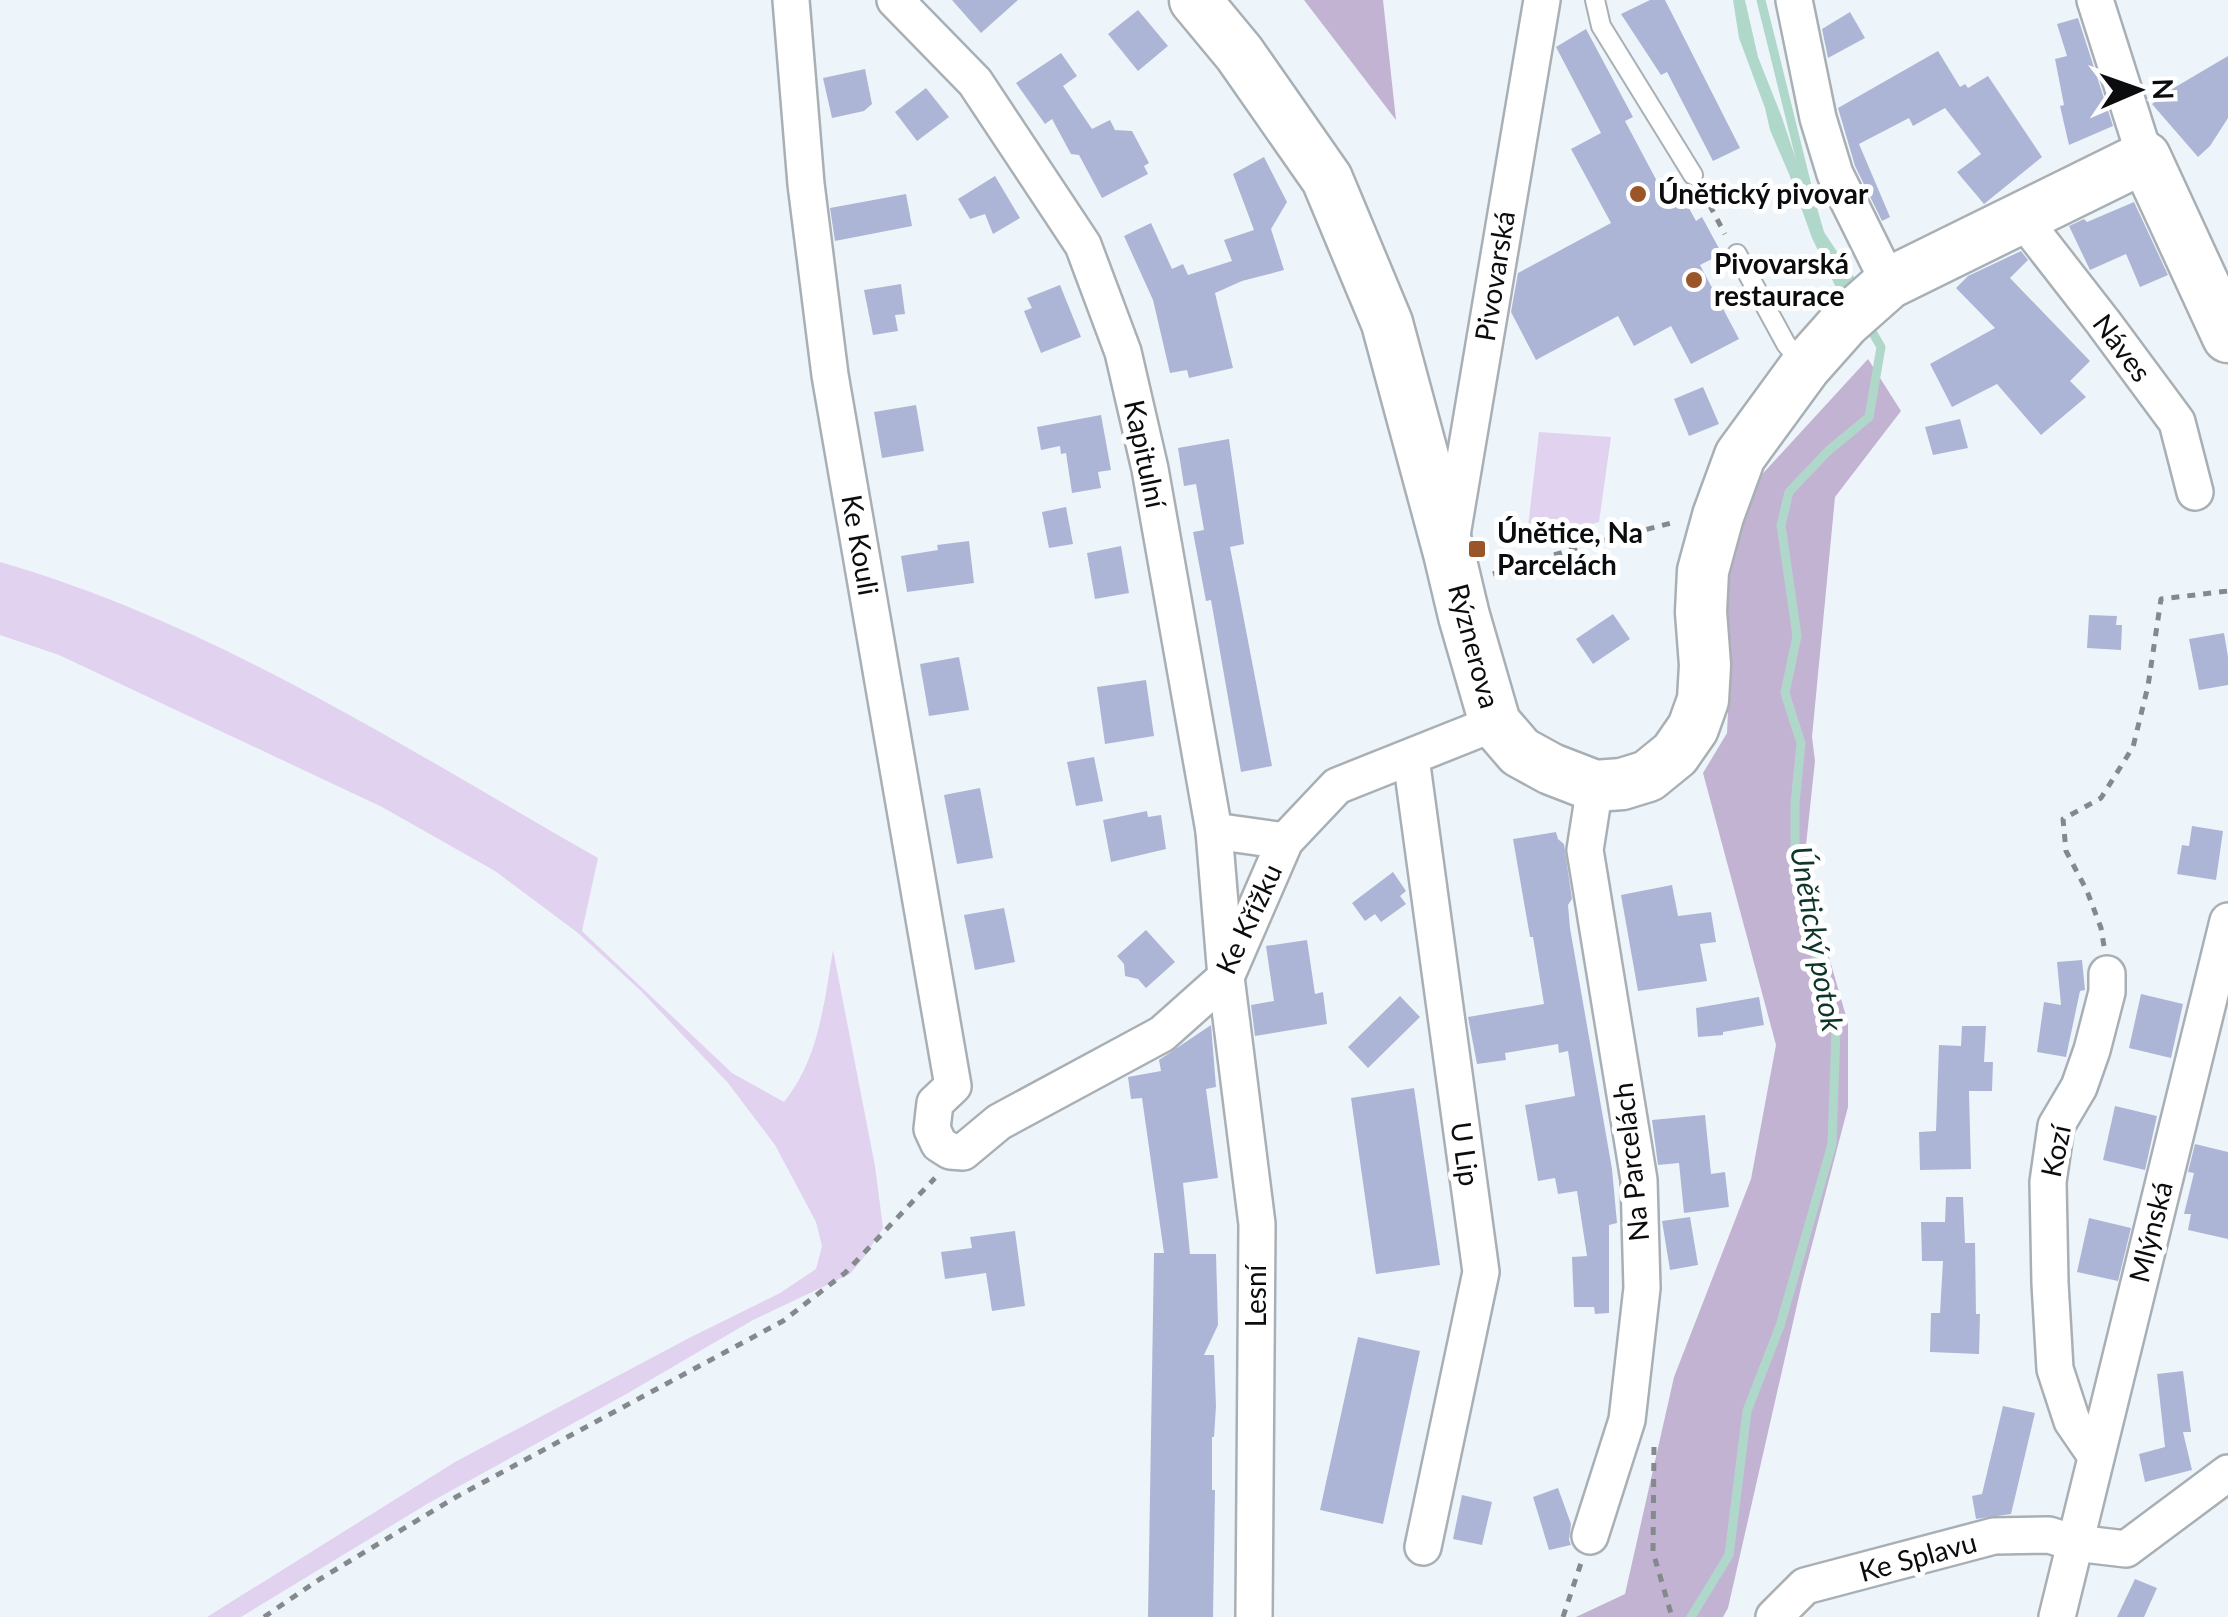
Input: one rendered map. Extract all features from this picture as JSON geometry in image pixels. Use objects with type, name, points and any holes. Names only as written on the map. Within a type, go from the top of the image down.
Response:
[{"type":"street","name":"Ke Kouli","points":[[791,0],[806,184],[830,375],[953,1086]]},
{"type":"street","name":"Kapitulní","points":[[895,0],[975,82],[1083,244],[1123,352],[1150,469],[1214,831],[1226,977]]},
{"type":"street","name":"Rýznerova","points":[[1195,0],[1240,53],[1327,179],[1387,323],[1494,723],[1520,752],[1550,769],[1595,786]]},
{"type":"street","name":"Pivovarská","points":[[1453,569],[1542,0]]},
{"type":"street","points":[[1794,0],[1818,118],[1834,174],[1888,283]]},
{"type":"street","points":[[2095,0],[2145,157],[2228,337]]},
{"type":"street","points":[[1595,786],[1622,784],[1648,776],[1675,754],[1693,728],[1704,700],[1703,571],[1718,516],[1740,456],[1804,367],[1888,283],[2145,157]]},
{"type":"street","name":"Náves","points":[[2022,218],[2177,422],[2195,492]]},
{"type":"street","name":"Ke Křížku","points":[[999,1122],[1162,1034],[1226,977],[1285,841],[1337,786],[1494,723]]},
{"type":"street","name":"U Lip","points":[[1411,758],[1481,1272],[1423,1547]]},
{"type":"street","name":"Na Parcelách","points":[[1590,1536],[1627,1420],[1642,1288],[1640,1180],[1586,850],[1595,786]]},
{"type":"street","points":[[1214,831],[1285,841]]},
{"type":"street","name":"Mlýnská","points":[[2058,1617],[2228,922]]},
{"type":"street","name":"Kozí","points":[[2096,1456],[2072,1420],[2056,1369],[2048,1182],[2056,1126],[2079,1087],[2092,1050],[2107,992],[2107,974]]},
{"type":"street","name":"Lesní","points":[[1226,977],[1257,1224],[1254,1617]]},
{"type":"street","points":[[953,1086],[966,1103],[999,1122],[963,1152],[950,1151],[939,1144],[932,1129],[935,1103],[953,1086]]},
{"type":"street","name":"Ke Splavu","points":[[1774,1617],[1805,1586],[1994,1536],[2049,1535],[2075,1543],[2126,1549],[2228,1473]]},
{"type":"lane","points":[[1595,0],[1601,26],[1693,175]]},
{"type":"lane","points":[[1736,254],[1786,344],[1804,367]]},
{"type":"path","points":[[1693,175],[1736,254]]},
{"type":"path","points":[[1453,569],[1583,546],[1684,520]]},
{"type":"path","points":[[2107,974],[2101,928],[2066,852],[2063,819],[2101,798],[2133,747],[2148,686],[2161,599],[2228,591]]},
{"type":"path","points":[[264,1617],[456,1497],[783,1321],[845,1273],[963,1152]]},
{"type":"path","points":[[1627,1420],[1654,1446],[1653,1552],[1672,1617]]},
{"type":"path","points":[[1563,1617],[1590,1536]]},
{"type":"shaded area","points":[[1304,0],[1383,0],[1396,120]]},
{"type":"shaded area","points":[[1733,0],[1745,0],[1758,57],[1824,232],[1882,319],[1842,300],[1812,238],[1739,38]]},
{"type":"shaded area","points":[[1868,359],[1901,411],[1835,497],[1806,845],[1826,947],[1848,1023],[1848,1107],[1802,1283],[1728,1608],[1723,1617],[1576,1617],[1625,1594],[1674,1377],[1751,1179],[1776,1045],[1703,773],[1727,733],[1729,690],[1715,613],[1736,522],[1755,482]]},
{"type":"shaded area","points":[[1539,432],[1611,437],[1599,522],[1526,544]]},
{"type":"shaded area","points":[[0,562],[80,588],[233,654],[381,732],[598,858],[582,931],[732,1073],[784,1102],[813,1049],[833,950],[875,1166],[883,1228],[865,1256],[850,1274],[753,1320],[427,1504],[241,1617],[207,1617],[455,1462],[780,1293],[816,1269],[822,1246],[816,1222],[775,1145],[728,1083],[640,990],[578,933],[495,871],[382,807],[59,655],[0,635]]},
{"type":"building","points":[[952,0],[1018,0],[981,33]]},
{"type":"building","points":[[1650,0],[1665,0],[1740,148],[1713,161],[1667,72],[1661,75],[1621,14]]},
{"type":"building","points":[[1138,10],[1168,46],[1138,71],[1108,34]]},
{"type":"building","points":[[1850,12],[1865,38],[1828,58],[1822,29]]},
{"type":"building","points":[[2078,18],[2113,126],[2069,145],[2055,59],[2067,56],[2057,24]]},
{"type":"building","name":"Únětický pivovar","points":[[1586,29],[1633,117],[1625,121],[1659,185],[1672,177],[1696,221],[1702,217],[1722,254],[1700,265],[1739,339],[1691,364],[1671,326],[1634,346],[1618,316],[1536,360],[1511,312],[1518,273],[1611,223],[1571,149],[1601,133],[1556,47]]},
{"type":"building","points":[[1938,51],[1960,87],[1965,84],[1968,88],[1988,76],[2042,157],[1984,204],[1957,172],[1981,154],[1945,108],[1913,126],[1909,118],[1859,144],[1890,217],[1882,221],[1855,166],[1838,108]]},
{"type":"building","points":[[1061,53],[1077,76],[1063,86],[1092,129],[1110,120],[1115,130],[1132,131],[1149,163],[1144,166],[1148,174],[1102,198],[1079,155],[1071,154],[1052,119],[1045,124],[1016,83]]},
{"type":"building","points":[[2228,56],[2228,118],[2198,157],[2152,104]]},
{"type":"building","points":[[865,69],[872,104],[864,111],[832,118],[823,78]]},
{"type":"building","points":[[926,88],[949,117],[917,141],[895,112]]},
{"type":"building","points":[[1264,157],[1287,202],[1271,229],[1284,270],[1215,293],[1233,368],[1189,378],[1187,370],[1170,373],[1153,300],[1124,236],[1151,223],[1172,269],[1183,264],[1188,275],[1232,261],[1224,240],[1254,230],[1233,174]]},
{"type":"building","points":[[995,176],[1020,218],[993,234],[985,214],[970,219],[958,199]]},
{"type":"building","points":[[906,194],[912,226],[835,241],[830,208]]},
{"type":"building","points":[[2134,202],[2168,275],[2140,287],[2126,254],[2090,270],[2069,226]]},
{"type":"building","points":[[2021,251],[2028,260],[2010,278],[2090,361],[2070,381],[2086,397],[2041,435],[1997,384],[1952,407],[1930,364],[1995,328],[1956,288],[1968,276]]},
{"type":"building","points":[[901,284],[905,314],[895,315],[898,331],[873,335],[864,290]]},
{"type":"building","points":[[1060,285],[1081,337],[1041,353],[1024,311],[1032,308],[1027,298]]},
{"type":"building","points":[[1703,387],[1719,424],[1689,436],[1674,399]]},
{"type":"building","points":[[916,405],[924,451],[882,458],[874,412]]},
{"type":"building","points":[[1101,415],[1111,470],[1098,472],[1101,488],[1072,493],[1066,453],[1061,454],[1060,446],[1041,450],[1037,427]]},
{"type":"building","points":[[1960,419],[1968,448],[1933,455],[1925,427]]},
{"type":"building","points":[[1229,439],[1244,544],[1230,547],[1272,766],[1241,772],[1211,600],[1206,601],[1193,532],[1204,530],[1196,484],[1184,486],[1178,448]]},
{"type":"building","points":[[1066,507],[1073,544],[1049,548],[1042,512]]},
{"type":"building","points":[[969,541],[974,583],[907,592],[901,556]]},
{"type":"building","points":[[1121,546],[1129,593],[1095,599],[1087,553]]},
{"type":"building","points":[[1613,614],[1630,639],[1593,664],[1576,639]]},
{"type":"building","points":[[2089,615],[2117,616],[2116,625],[2122,625],[2121,650],[2087,648]]},
{"type":"building","points":[[2224,633],[2228,685],[2199,690],[2189,639]]},
{"type":"building","points":[[959,657],[969,710],[929,716],[920,664]]},
{"type":"building","points":[[1146,680],[1154,736],[1105,744],[1097,687]]},
{"type":"building","points":[[1094,757],[1103,801],[1076,806],[1067,762]]},
{"type":"building","points":[[980,788],[993,858],[957,864],[944,795]]},
{"type":"building","points":[[1147,811],[1148,817],[1161,815],[1166,849],[1111,862],[1103,820]]},
{"type":"building","points":[[2192,826],[2223,831],[2216,880],[2177,874],[2182,845],[2189,846]]},
{"type":"building","points":[[1556,832],[1564,844],[1572,899],[1568,905],[1570,928],[1612,1169],[1617,1223],[1609,1225],[1609,1313],[1595,1314],[1594,1307],[1574,1307],[1572,1257],[1587,1256],[1577,1191],[1558,1194],[1555,1178],[1538,1181],[1525,1105],[1575,1096],[1568,1051],[1559,1053],[1558,1044],[1505,1053],[1506,1060],[1477,1064],[1468,1017],[1544,1004],[1513,839]]},
{"type":"building","points":[[1393,872],[1406,891],[1400,896],[1406,904],[1381,922],[1375,914],[1365,921],[1352,903]]},
{"type":"building","points":[[1672,885],[1678,916],[1711,912],[1716,942],[1700,944],[1707,981],[1638,991],[1621,895]]},
{"type":"building","points":[[1004,908],[1015,962],[975,970],[964,915]]},
{"type":"building","points":[[1146,930],[1175,962],[1146,988],[1138,979],[1125,976],[1124,964],[1117,956]]},
{"type":"building","points":[[1307,940],[1315,994],[1323,992],[1327,1024],[1255,1036],[1251,1005],[1274,1001],[1266,946]]},
{"type":"building","points":[[2082,960],[2085,990],[2080,991],[2066,1057],[2037,1052],[2044,1002],[2061,1005],[2057,962]]},
{"type":"building","points":[[2141,994],[2183,1004],[2171,1058],[2129,1048]]},
{"type":"building","points":[[1400,996],[1420,1017],[1368,1068],[1348,1047]]},
{"type":"building","points":[[1759,997],[1764,1025],[1698,1037],[1696,1008]]},
{"type":"building","points":[[1211,1025],[1216,1087],[1206,1089],[1218,1178],[1183,1183],[1190,1254],[1216,1254],[1218,1325],[1204,1355],[1214,1355],[1216,1406],[1212,1437],[1213,1617],[1148,1617],[1154,1253],[1164,1253],[1142,1098],[1131,1099],[1128,1077],[1161,1071],[1159,1060]]},
{"type":"building","points":[[1962,1026],[1986,1026],[1984,1062],[1993,1062],[1992,1091],[1969,1091],[1971,1169],[1920,1170],[1919,1132],[1936,1131],[1939,1045],[1961,1046]]},
{"type":"building","points":[[1414,1088],[1440,1265],[1376,1274],[1351,1098]]},
{"type":"building","points":[[2115,1106],[2157,1116],[2145,1170],[2103,1160]]},
{"type":"building","points":[[1705,1115],[1711,1174],[1725,1172],[1729,1207],[1684,1213],[1679,1163],[1658,1165],[1652,1120]]},
{"type":"building","points":[[2195,1144],[2228,1152],[2228,1239],[2188,1230],[2191,1214],[2184,1214],[2194,1173],[2188,1172]]},
{"type":"building","points":[[1946,1197],[1963,1197],[1965,1243],[1975,1243],[1979,1354],[1930,1352],[1931,1313],[1940,1313],[1943,1261],[1922,1261],[1921,1222],[1945,1222]]},
{"type":"building","points":[[1690,1217],[1698,1265],[1670,1270],[1662,1221]]},
{"type":"building","points":[[2089,1218],[2131,1228],[2118,1281],[2077,1272]]},
{"type":"building","points":[[1015,1231],[1025,1306],[992,1311],[986,1273],[945,1279],[941,1252],[972,1248],[970,1237]]},
{"type":"building","points":[[1358,1337],[1420,1351],[1383,1524],[1320,1510]]},
{"type":"building","points":[[2183,1371],[2191,1432],[2183,1432],[2192,1470],[2145,1482],[2139,1454],[2165,1447],[2157,1374]]},
{"type":"building","points":[[2003,1406],[2035,1413],[2011,1514],[1976,1519],[1972,1496],[1982,1494]]},
{"type":"building","points":[[1558,1488],[1571,1524],[1571,1545],[1549,1550],[1533,1497]]},
{"type":"building","points":[[1462,1495],[1492,1502],[1482,1545],[1453,1539]]},
{"type":"building","points":[[2135,1579],[2157,1588],[2144,1617],[2117,1617]]},
{"type":"waterway","name":"Únětický potok","points":[[1761,0],[1812,206]]},
{"type":"waterway","name":"Únětický potok","points":[[1691,1617],[1729,1555],[1747,1411],[1780,1326],[1832,1144],[1836,1028],[1795,861],[1801,743],[1785,693],[1797,636],[1781,525],[1789,492],[1828,451],[1869,417],[1881,347],[1867,323]]},
{"type":"place","name":"Únětický pivovar","points":[[1638,194]]},
{"type":"place","name":"Pivovarská restaurace","points":[[1694,280]]},
{"type":"place","name":"Únětice, Na Parcelách","points":[[1477,549]]}]
